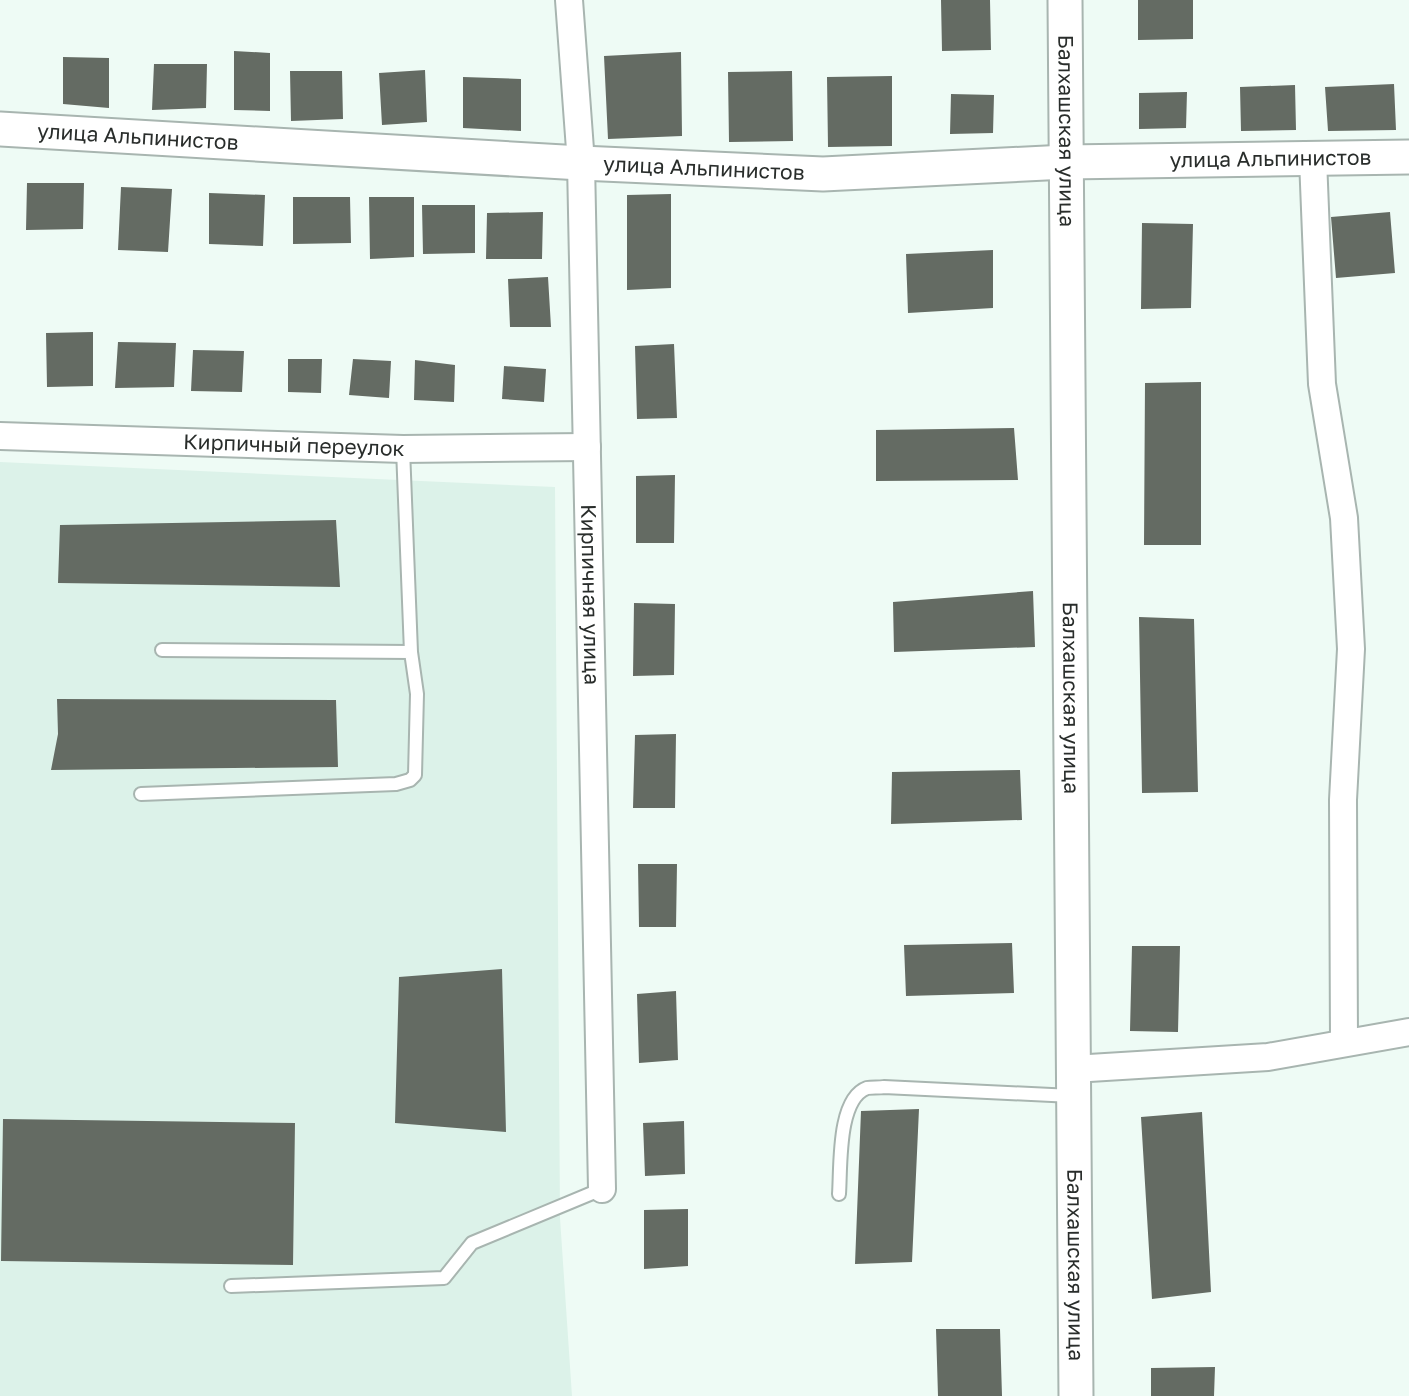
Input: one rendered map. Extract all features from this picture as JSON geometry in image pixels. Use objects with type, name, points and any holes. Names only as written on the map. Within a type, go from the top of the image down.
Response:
[{"type":"street","name":"Кирпичная улица","points":[[569,0],[581,163],[602,1189]]},
{"type":"street","name":"Балхашская улица","points":[[1065,0],[1076,1396]]},
{"type":"street","name":"улица Альпинистов","points":[[0,129],[581,163],[823,174],[1066,162],[1409,158]]},
{"type":"street","points":[[1313,159],[1322,384],[1344,518],[1350,649],[1343,800],[1344,1042]]},
{"type":"street","name":"Кирпичный переулок","points":[[0,436],[403,449],[587,447]]},
{"type":"street","points":[[1073,1082],[1268,1058],[1409,1032]]},
{"type":"lane","points":[[141,794],[396,784],[410,780],[415,775],[417,694],[411,652],[403,449]]},
{"type":"lane","points":[[162,650],[411,652]]},
{"type":"lane","points":[[839,1194],[845,1114],[855,1097],[867,1088],[1073,1082]]},
{"type":"lane","points":[[230,1286],[444,1278],[472,1243],[602,1189]]},
{"type":"shaded area","points":[[0,462],[555,487],[560,1218],[572,1396],[0,1396]]},
{"type":"building","points":[[941,0],[990,0],[991,50],[942,51]]},
{"type":"building","points":[[1138,0],[1193,0],[1193,39],[1138,40]]},
{"type":"building","points":[[234,51],[270,53],[270,111],[234,110]]},
{"type":"building","points":[[681,52],[682,136],[608,139],[604,56]]},
{"type":"building","points":[[63,57],[109,58],[109,108],[63,104]]},
{"type":"building","points":[[154,64],[207,64],[206,108],[152,110]]},
{"type":"building","points":[[425,70],[427,122],[382,125],[379,73]]},
{"type":"building","points":[[290,71],[342,71],[343,119],[291,121]]},
{"type":"building","points":[[792,71],[793,141],[729,142],[728,72]]},
{"type":"building","points":[[892,76],[892,146],[828,147],[827,77]]},
{"type":"building","points":[[463,77],[521,79],[521,131],[463,128]]},
{"type":"building","points":[[1394,84],[1396,130],[1328,131],[1325,87]]},
{"type":"building","points":[[1295,85],[1296,130],[1241,131],[1240,87]]},
{"type":"building","points":[[1187,92],[1186,128],[1139,129],[1139,93]]},
{"type":"building","points":[[951,94],[994,95],[993,133],[950,134]]},
{"type":"building","points":[[27,183],[84,183],[83,229],[26,230]]},
{"type":"building","points":[[121,187],[172,189],[168,252],[118,250]]},
{"type":"building","points":[[209,193],[265,195],[263,246],[209,244]]},
{"type":"building","points":[[671,194],[671,288],[627,290],[627,195]]},
{"type":"building","points":[[293,197],[350,197],[351,243],[293,244]]},
{"type":"building","points":[[369,197],[414,197],[414,257],[370,259]]},
{"type":"building","points":[[422,205],[475,205],[475,253],[423,254]]},
{"type":"building","points":[[543,212],[542,259],[486,259],[487,213]]},
{"type":"building","points":[[1390,212],[1395,273],[1336,278],[1331,217]]},
{"type":"building","points":[[1142,223],[1193,224],[1191,308],[1141,309]]},
{"type":"building","points":[[993,250],[993,308],[908,313],[906,254]]},
{"type":"building","points":[[548,277],[551,327],[510,327],[508,279]]},
{"type":"building","points":[[93,332],[93,386],[47,387],[46,333]]},
{"type":"building","points":[[118,342],[176,343],[174,387],[115,388]]},
{"type":"building","points":[[674,344],[677,418],[637,419],[635,346]]},
{"type":"building","points":[[193,350],[244,351],[242,392],[191,391]]},
{"type":"building","points":[[288,359],[322,359],[321,393],[288,392]]},
{"type":"building","points":[[353,359],[391,361],[389,398],[349,395]]},
{"type":"building","points":[[415,360],[455,365],[454,402],[414,400]]},
{"type":"building","points":[[504,366],[546,369],[544,402],[502,399]]},
{"type":"building","points":[[1201,382],[1201,545],[1144,545],[1145,383]]},
{"type":"building","points":[[1014,428],[1018,480],[876,481],[876,430]]},
{"type":"building","points":[[675,475],[674,543],[636,543],[636,476]]},
{"type":"building","points":[[336,520],[340,587],[58,583],[60,525]]},
{"type":"building","points":[[1033,591],[1035,647],[894,652],[893,602]]},
{"type":"building","points":[[634,603],[675,604],[674,675],[633,676]]},
{"type":"building","points":[[1139,617],[1194,619],[1198,792],[1142,793]]},
{"type":"building","points":[[57,699],[336,700],[338,767],[51,770],[58,734]]},
{"type":"building","points":[[676,734],[675,808],[633,808],[635,735]]},
{"type":"building","points":[[1020,770],[1022,820],[891,824],[892,772]]},
{"type":"building","points":[[638,864],[677,864],[676,927],[639,927]]},
{"type":"building","points":[[1012,943],[1014,993],[906,996],[904,945]]},
{"type":"building","points":[[1132,946],[1180,946],[1178,1032],[1130,1031]]},
{"type":"building","points":[[502,969],[506,1132],[395,1123],[399,977]]},
{"type":"building","points":[[676,991],[678,1060],[639,1063],[637,994]]},
{"type":"building","points":[[919,1109],[912,1262],[855,1264],[861,1111]]},
{"type":"building","points":[[1202,1112],[1211,1292],[1152,1299],[1141,1117]]},
{"type":"building","points":[[3,1119],[295,1123],[293,1265],[1,1261]]},
{"type":"building","points":[[684,1121],[685,1174],[645,1176],[643,1123]]},
{"type":"building","points":[[688,1209],[688,1266],[644,1269],[644,1210]]},
{"type":"building","points":[[936,1329],[1000,1329],[1002,1396],[938,1396]]},
{"type":"building","points":[[1215,1367],[1214,1396],[1151,1396],[1151,1368]]}]
